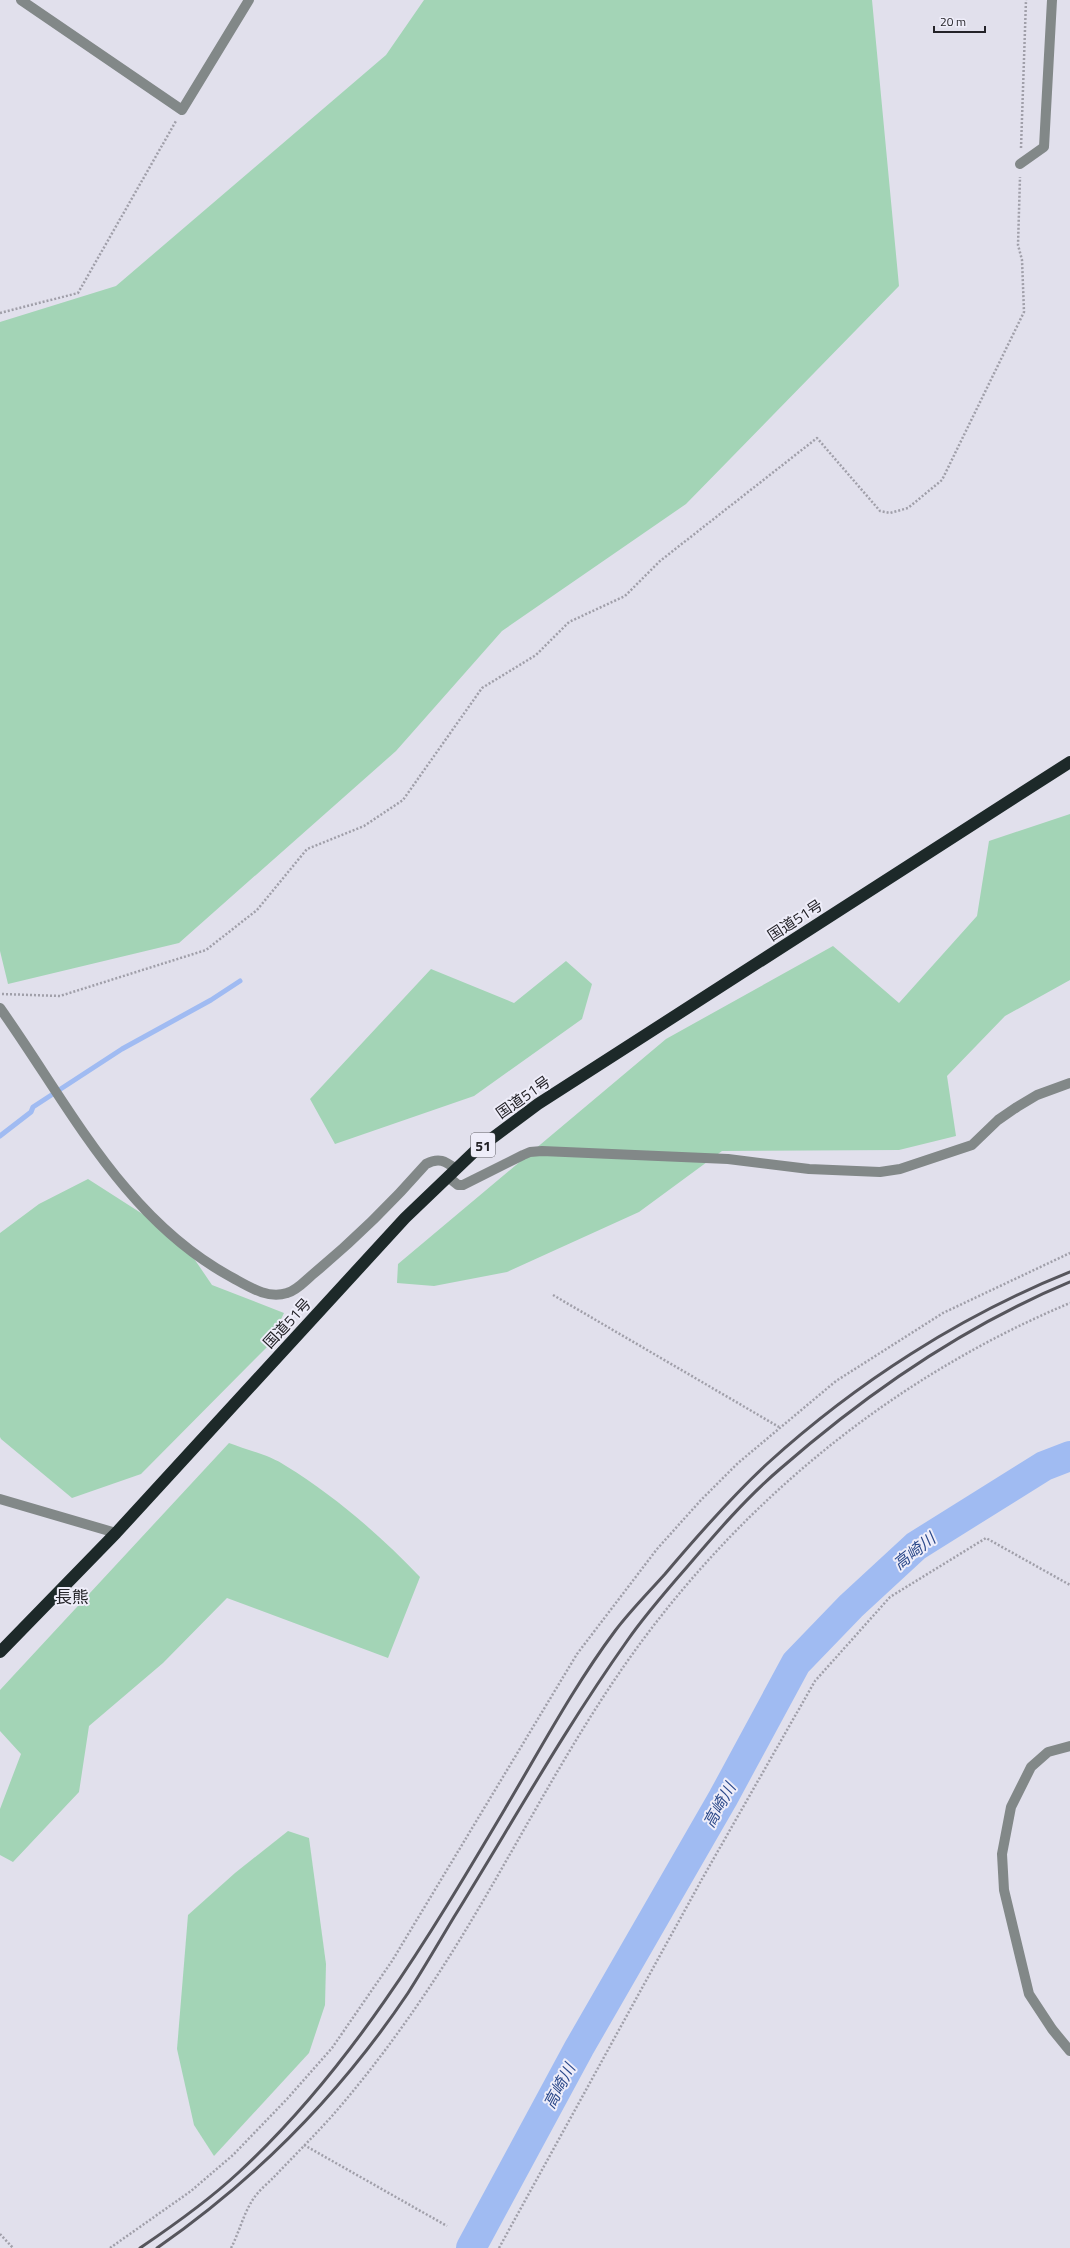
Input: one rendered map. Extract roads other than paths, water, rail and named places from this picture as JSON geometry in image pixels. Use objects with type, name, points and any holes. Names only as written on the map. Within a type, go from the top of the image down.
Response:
[{"type":"highway","name":"国道51号","points":[[0,1652],[116,1533],[406,1218],[475,1151],[538,1104],[1070,762]]},
{"type":"street","points":[[21,0],[182,110],[248,0]]},
{"type":"street","points":[[1020,164],[1044,147],[1052,0]]},
{"type":"street","points":[[0,1008],[80,1130],[155,1221],[183,1247],[220,1271],[256,1290],[275,1296],[290,1293],[335,1256],[377,1217],[426,1164],[434,1160],[443,1160],[458,1185],[463,1185],[530,1152],[728,1159],[809,1170],[880,1172],[900,1169],[972,1145],[998,1120],[1018,1107],[1037,1095],[1070,1083]]},
{"type":"street","points":[[0,1499],[116,1533]]},
{"type":"street","points":[[1070,1746],[1048,1752],[1031,1767],[1011,1807],[1002,1854],[1004,1890],[1028,1994],[1052,2029],[1070,2051]]},
{"type":"waterway","points":[[0,1136],[31,1112],[33,1107],[122,1049],[211,1000],[240,981]]},
{"type":"waterway","name":"高崎川","points":[[471,2248],[579,2048],[723,1798],[796,1663],[851,1606],[916,1546],[1044,1466],[1070,1456]]},
{"type":"railway","points":[[140,2248],[215,2193],[238,2173],[279,2133],[317,2090],[352,2046],[386,2000],[448,1904],[558,1718],[600,1652],[627,1616],[728,1503],[768,1463],[802,1434],[873,1379],[949,1331],[989,1309],[1070,1272]]},
{"type":"railway","points":[[157,2248],[229,2193],[294,2132],[325,2099],[382,2030],[426,1965],[581,1709],[627,1641],[664,1594],[743,1504],[767,1480],[813,1441],[882,1388],[955,1340],[992,1319],[1070,1282]]},
{"type":"district","name":"長熊","points":[[72,1597]]}]
